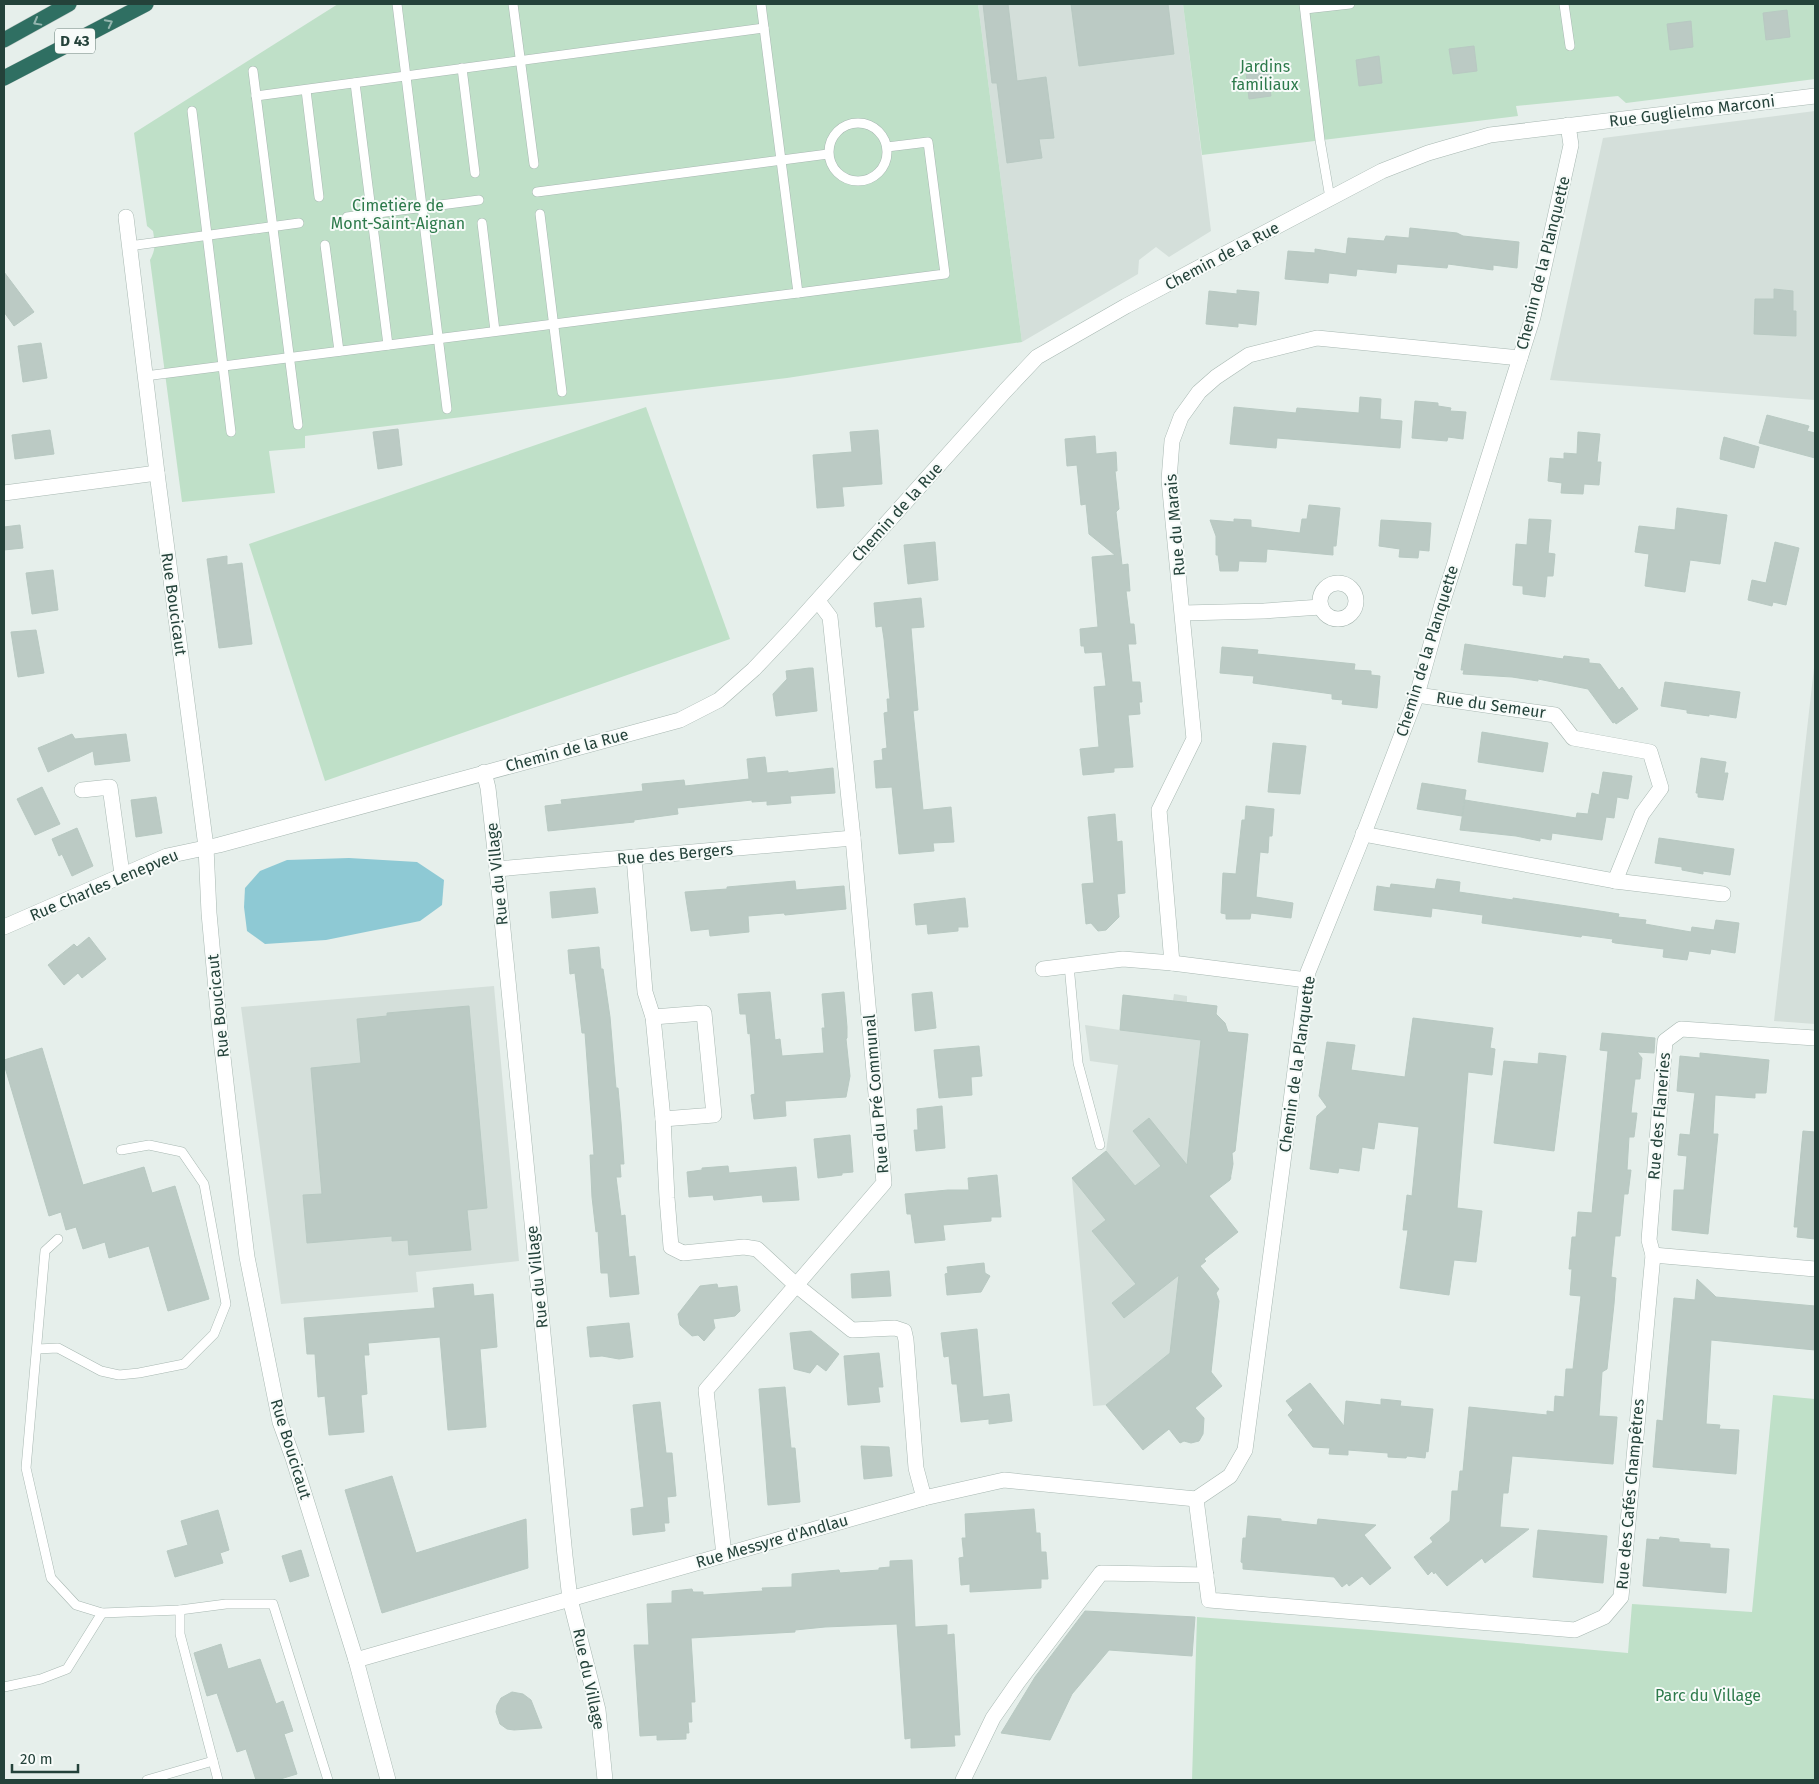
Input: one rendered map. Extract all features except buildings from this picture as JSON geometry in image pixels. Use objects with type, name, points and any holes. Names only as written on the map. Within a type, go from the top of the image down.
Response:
[{"type":"highway","name":"D 43","points":[[4,40],[69,4]]},
{"type":"highway","name":"D 43","points":[[4,78],[146,4]]},
{"type":"street","name":"Rue Guglielmo Marconi","points":[[1568,125],[1815,96]]},
{"type":"street","name":"Chemin de la Rue","points":[[206,847],[680,720],[719,700],[754,668],[818,601],[1037,357],[1126,306],[1382,171],[1428,153],[1490,135],[1568,125]]},
{"type":"street","name":"Chemin de la Planquette","points":[[1196,1499],[1230,1476],[1244,1450],[1308,972],[1417,694],[1442,604],[1533,317],[1571,145],[1568,125]]},
{"type":"street","name":"Rue Boucicaut","points":[[126,217],[206,847],[209,913],[232,1144],[252,1281],[280,1422],[356,1660],[388,1780]]},
{"type":"street","name":"Rue du Marais","points":[[1172,963],[1159,810],[1194,739],[1183,613],[1168,480],[1172,441],[1181,417],[1199,392],[1216,377],[1249,355],[1317,338],[1520,358]]},
{"type":"street","points":[[4,493],[157,473]]},
{"type":"street","name":"Rue du Pré Communal","points":[[724,1555],[706,1390],[884,1183],[830,617],[818,601]]},
{"type":"street","points":[[1183,613],[1264,611],[1320,606]]},
{"type":"street","name":"Rue du Semeur","points":[[1417,694],[1555,715],[1573,738],[1650,752],[1661,788],[1642,814],[1614,881]]},
{"type":"street","name":"Rue du Village","points":[[484,772],[488,788],[497,870],[564,1556],[570,1599],[598,1710],[605,1780]]},
{"type":"street","points":[[82,790],[110,787],[122,874]]},
{"type":"street","points":[[1363,834],[1614,881],[1723,894]]},
{"type":"street","name":"Rue des Bergers","points":[[497,870],[852,838]]},
{"type":"street","name":"Rue Charles Lenepveu","points":[[4,927],[167,856],[206,847]]},
{"type":"street","points":[[634,857],[645,992],[653,1017],[663,1119],[671,1247],[683,1253],[744,1247],[757,1249],[796,1285],[852,1330],[895,1328],[904,1331],[916,1468],[924,1498]]},
{"type":"street","points":[[1043,969],[1123,959],[1172,963],[1307,980]]},
{"type":"street","points":[[653,1017],[704,1013],[714,1114],[663,1119]]},
{"type":"street","name":"Rue des Flaneries","points":[[1653,1255],[1649,1240],[1665,1041],[1681,1029],[1815,1038]]},
{"type":"street","points":[[1653,1255],[1815,1269]]},
{"type":"street","name":"Rue des Cafés Champêtres","points":[[1206,1575],[1210,1600],[1575,1630],[1604,1617],[1621,1597],[1653,1255]]},
{"type":"street","name":"Rue Messyre d'Andlau","points":[[356,1660],[924,1498],[1004,1480],[1196,1499]]},
{"type":"street","points":[[963,1780],[993,1718],[1101,1573],[1206,1575],[1196,1499]]},
{"type":"lane","points":[[397,4],[448,409]]},
{"type":"lane","points":[[513,4],[534,164]]},
{"type":"lane","points":[[761,4],[798,293]]},
{"type":"lane","points":[[1330,198],[1320,140],[1305,6],[1350,4]]},
{"type":"lane","points":[[1564,4],[1570,46]]},
{"type":"lane","points":[[256,96],[764,28]]},
{"type":"lane","points":[[462,68],[475,173]]},
{"type":"lane","points":[[253,71],[298,425]]},
{"type":"lane","points":[[355,83],[388,345]]},
{"type":"lane","points":[[306,90],[319,197]]},
{"type":"lane","points":[[192,111],[231,432]]},
{"type":"lane","points":[[860,122],[870,124],[884,138],[887,147],[887,157],[884,166],[878,173],[861,181],[852,181],[843,177],[830,163],[828,154],[829,144],[833,135],[849,123],[860,122]]},
{"type":"lane","points":[[145,376],[945,274],[928,142],[887,147]]},
{"type":"lane","points":[[538,192],[828,154]]},
{"type":"lane","points":[[346,217],[479,200]]},
{"type":"lane","points":[[540,214],[562,392]]},
{"type":"lane","points":[[130,246],[299,223]]},
{"type":"lane","points":[[482,223],[495,331]]},
{"type":"lane","points":[[326,245],[339,351]]},
{"type":"lane","points":[[1069,965],[1078,1063],[1100,1145]]},
{"type":"lane","points":[[37,1349],[58,1348],[101,1371],[119,1375],[184,1364],[214,1334],[226,1304],[204,1184],[182,1152],[149,1145],[121,1150]]},
{"type":"lane","points":[[58,1239],[45,1251],[26,1468],[51,1578],[76,1606],[102,1613],[180,1610],[226,1604],[274,1604],[328,1780]]},
{"type":"lane","points":[[180,1610],[180,1634],[218,1780]]},
{"type":"lane","points":[[4,1687],[41,1679],[67,1669],[102,1613]]},
{"type":"lane","points":[[147,1780],[214,1761]]},
{"type":"shaded area","points":[[978,4],[1183,4],[1211,231],[1169,257],[1156,247],[1139,260],[1138,274],[1022,342]]},
{"type":"shaded area","points":[[1815,111],[1815,400],[1550,380],[1603,138]]},
{"type":"shaded area","points":[[1815,659],[1815,1024],[1774,1021]]},
{"type":"shaded area","points":[[494,986],[519,1261],[416,1272],[418,1292],[281,1304],[241,1007]]},
{"type":"shaded area","points":[[1174,994],[1187,996],[1187,1002],[1217,1006],[1216,1018],[1225,1023],[1227,1032],[1248,1034],[1235,1151],[1229,1155],[1233,1164],[1228,1173],[1232,1178],[1207,1197],[1200,1266],[1219,1289],[1215,1293],[1219,1305],[1214,1311],[1217,1315],[1211,1372],[1170,1353],[1106,1405],[1093,1406],[1072,1179],[1106,1151],[1118,1065],[1090,1061],[1085,1025],[1120,1030],[1123,995],[1173,1001]]},
{"type":"green space","name":"Cimetière de Mont-Saint-Aignan","points":[[338,4],[978,4],[1022,342],[787,378],[305,436],[305,448],[269,451],[275,493],[182,502],[150,260],[154,249],[153,231],[147,226],[134,133]]},
{"type":"green space","name":"Jardins familiaux","points":[[1183,4],[1815,4],[1815,79],[1626,103],[1618,96],[1516,106],[1518,116],[1202,155]]},
{"type":"green space","points":[[646,407],[730,639],[325,781],[249,544]]},
{"type":"green space","name":"Parc du Village","points":[[1773,1395],[1815,1399],[1815,1780],[1192,1780],[1197,1617],[1371,1630],[1628,1653],[1632,1604],[1752,1612]]},
{"type":"water","points":[[349,858],[417,862],[444,880],[442,905],[420,921],[326,940],[265,944],[247,931],[244,907],[245,888],[260,871],[287,860]]}]
